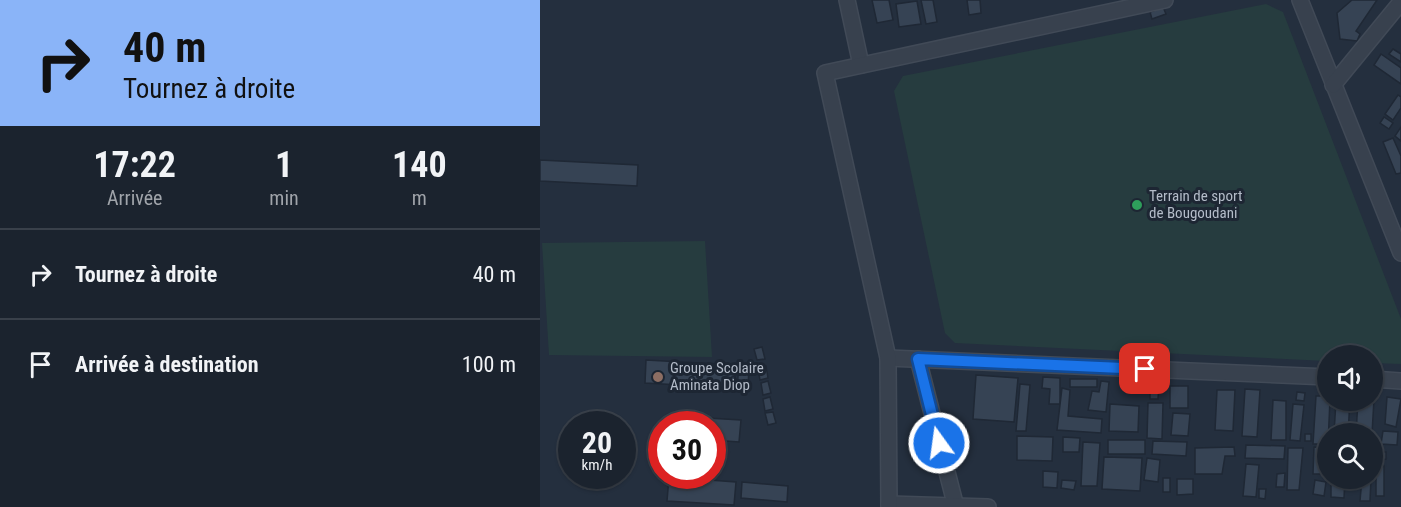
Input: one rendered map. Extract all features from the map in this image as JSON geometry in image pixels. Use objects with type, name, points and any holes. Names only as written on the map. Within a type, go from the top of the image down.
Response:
[{"type":"street","points":[[847,0],[861,65]]},
{"type":"street","points":[[988,507],[889,506],[888,358],[825,73],[1165,0]]},
{"type":"street","points":[[1300,0],[1333,85],[1398,233],[1401,253]]},
{"type":"street","points":[[1333,85],[1401,2]]},
{"type":"street","points":[[888,358],[1317,377]]},
{"type":"street","points":[[918,359],[956,507]]},
{"type":"street","points":[[1383,380],[1401,381]]},
{"type":"green space","name":"Terrain de sport de Bougoudani","points":[[1266,4],[1283,12],[1401,319],[1401,364],[1383,363],[1383,345],[1317,345],[1317,361],[955,343],[945,333],[894,91],[903,76]]},
{"type":"green space","points":[[705,241],[712,357],[549,355],[542,243]]},
{"type":"building","points":[[872,0],[889,0],[893,20],[877,23]]},
{"type":"building","points":[[921,0],[933,0],[937,22],[926,24]]},
{"type":"building","points":[[967,0],[980,0],[981,13],[969,15]]},
{"type":"building","points":[[1352,0],[1377,0],[1356,31],[1360,34],[1357,41],[1340,39],[1337,13]]},
{"type":"building","points":[[917,1],[921,24],[899,27],[896,4]]},
{"type":"building","points":[[1163,7],[1166,14],[1152,19],[1150,12]]},
{"type":"building","points":[[1393,49],[1401,54],[1401,62],[1389,54]]},
{"type":"building","points":[[1381,54],[1401,68],[1401,84],[1374,65]]},
{"type":"building","points":[[1398,95],[1401,97],[1401,108],[1393,120],[1385,114]]},
{"type":"building","points":[[1384,117],[1393,123],[1389,129],[1380,123]]},
{"type":"building","points":[[1401,127],[1401,141],[1395,136]]},
{"type":"building","points":[[1393,138],[1401,156],[1401,173],[1396,174],[1383,142]]},
{"type":"building","points":[[540,160],[638,165],[637,186],[540,181]]},
{"type":"building","points":[[762,347],[765,359],[757,360],[754,349]]},
{"type":"building","points":[[646,360],[736,365],[734,388],[645,383]]},
{"type":"building","points":[[739,365],[749,366],[748,390],[737,389]]},
{"type":"building","points":[[766,366],[768,378],[760,380],[758,368]]},
{"type":"building","points":[[976,375],[1018,378],[1014,422],[973,419]]},
{"type":"building","points":[[1043,377],[1060,378],[1060,404],[1049,404],[1050,389],[1042,388]]},
{"type":"building","points":[[1070,379],[1097,379],[1097,387],[1070,387]]},
{"type":"building","points":[[768,381],[771,393],[763,395],[761,383]]},
{"type":"building","points":[[1101,381],[1109,382],[1106,412],[1088,410],[1092,391],[1099,392]]},
{"type":"building","points":[[1020,384],[1030,385],[1026,431],[1016,431]]},
{"type":"building","points":[[1150,384],[1159,384],[1158,399],[1150,399]]},
{"type":"building","points":[[1170,386],[1188,386],[1188,408],[1170,408]]},
{"type":"building","points":[[1062,388],[1070,390],[1068,416],[1102,419],[1101,433],[1057,430]]},
{"type":"building","points":[[1245,389],[1260,390],[1257,437],[1242,436]]},
{"type":"building","points":[[1217,390],[1235,390],[1233,431],[1215,430]]},
{"type":"building","points":[[1297,392],[1305,393],[1304,401],[1296,400]]},
{"type":"building","points":[[1317,396],[1317,411],[1330,411],[1329,423],[1317,423],[1317,444],[1313,444]]},
{"type":"building","points":[[770,397],[773,409],[765,411],[763,399]]},
{"type":"building","points":[[1387,397],[1401,399],[1396,427],[1385,424]]},
{"type":"building","points":[[1273,400],[1286,401],[1286,440],[1271,440]]},
{"type":"building","points":[[1148,403],[1163,403],[1162,439],[1147,438]]},
{"type":"building","points":[[1110,404],[1139,406],[1138,432],[1109,431]]},
{"type":"building","points":[[1293,404],[1304,405],[1300,441],[1290,440]]},
{"type":"building","points":[[1335,411],[1349,411],[1349,423],[1335,423]]},
{"type":"building","points":[[1357,411],[1373,411],[1373,423],[1357,423]]},
{"type":"building","points":[[773,412],[776,423],[768,425],[765,413]]},
{"type":"building","points":[[1173,413],[1190,414],[1188,436],[1171,435]]},
{"type":"building","points":[[726,419],[741,420],[739,442],[726,441]]},
{"type":"building","points":[[1383,431],[1398,432],[1397,445],[1383,444]]},
{"type":"building","points":[[1305,434],[1311,434],[1311,441],[1305,441]]},
{"type":"building","points":[[1017,436],[1053,437],[1052,461],[1017,460]]},
{"type":"building","points":[[1063,437],[1080,438],[1079,452],[1063,452]]},
{"type":"building","points":[[1108,440],[1145,440],[1145,454],[1108,454]]},
{"type":"building","points":[[1153,441],[1187,442],[1186,456],[1152,454]]},
{"type":"building","points":[[1083,442],[1100,443],[1097,486],[1081,486]]},
{"type":"building","points":[[1246,445],[1285,446],[1284,459],[1245,458]]},
{"type":"building","points":[[1234,447],[1235,456],[1225,456],[1222,474],[1195,474],[1195,448]]},
{"type":"building","points":[[1314,447],[1317,447],[1317,474],[1313,474]]},
{"type":"building","points":[[1288,448],[1303,448],[1299,490],[1287,490]]},
{"type":"building","points":[[1104,457],[1142,458],[1140,491],[1102,489]]},
{"type":"building","points":[[1147,458],[1160,460],[1158,482],[1144,480]]},
{"type":"building","points":[[1246,464],[1259,465],[1256,497],[1243,496]]},
{"type":"building","points":[[1384,466],[1384,496],[1376,496],[1376,489],[1383,489]]},
{"type":"building","points":[[1043,471],[1058,472],[1057,488],[1043,487]]},
{"type":"building","points":[[1285,473],[1284,487],[1276,487],[1277,474]]},
{"type":"building","points":[[1163,478],[1170,478],[1170,492],[1163,492]]},
{"type":"building","points":[[1177,479],[1193,479],[1193,494],[1177,495]]},
{"type":"building","points":[[1062,480],[1076,481],[1074,490],[1061,488]]},
{"type":"building","points":[[1315,480],[1317,480],[1317,489],[1325,489],[1324,496],[1313,494]]},
{"type":"building","points":[[726,481],[736,482],[734,505],[667,501],[668,489],[726,489]]},
{"type":"building","points":[[742,482],[788,486],[787,502],[741,498]]},
{"type":"building","points":[[1259,489],[1266,489],[1265,499],[1259,498]]},
{"type":"building","points":[[1331,489],[1344,489],[1344,498],[1331,497]]},
{"type":"building","points":[[1361,489],[1371,489],[1370,501],[1360,501]]},
{"type":"place","name":"Terrain de sport de Bougoudani","points":[[1137,205]]},
{"type":"place","name":"Groupe Scolaire Aminata Diop","points":[[658,377]]},
{"type":"route","points":[[939,443],[918,359],[1145,369]]}]
